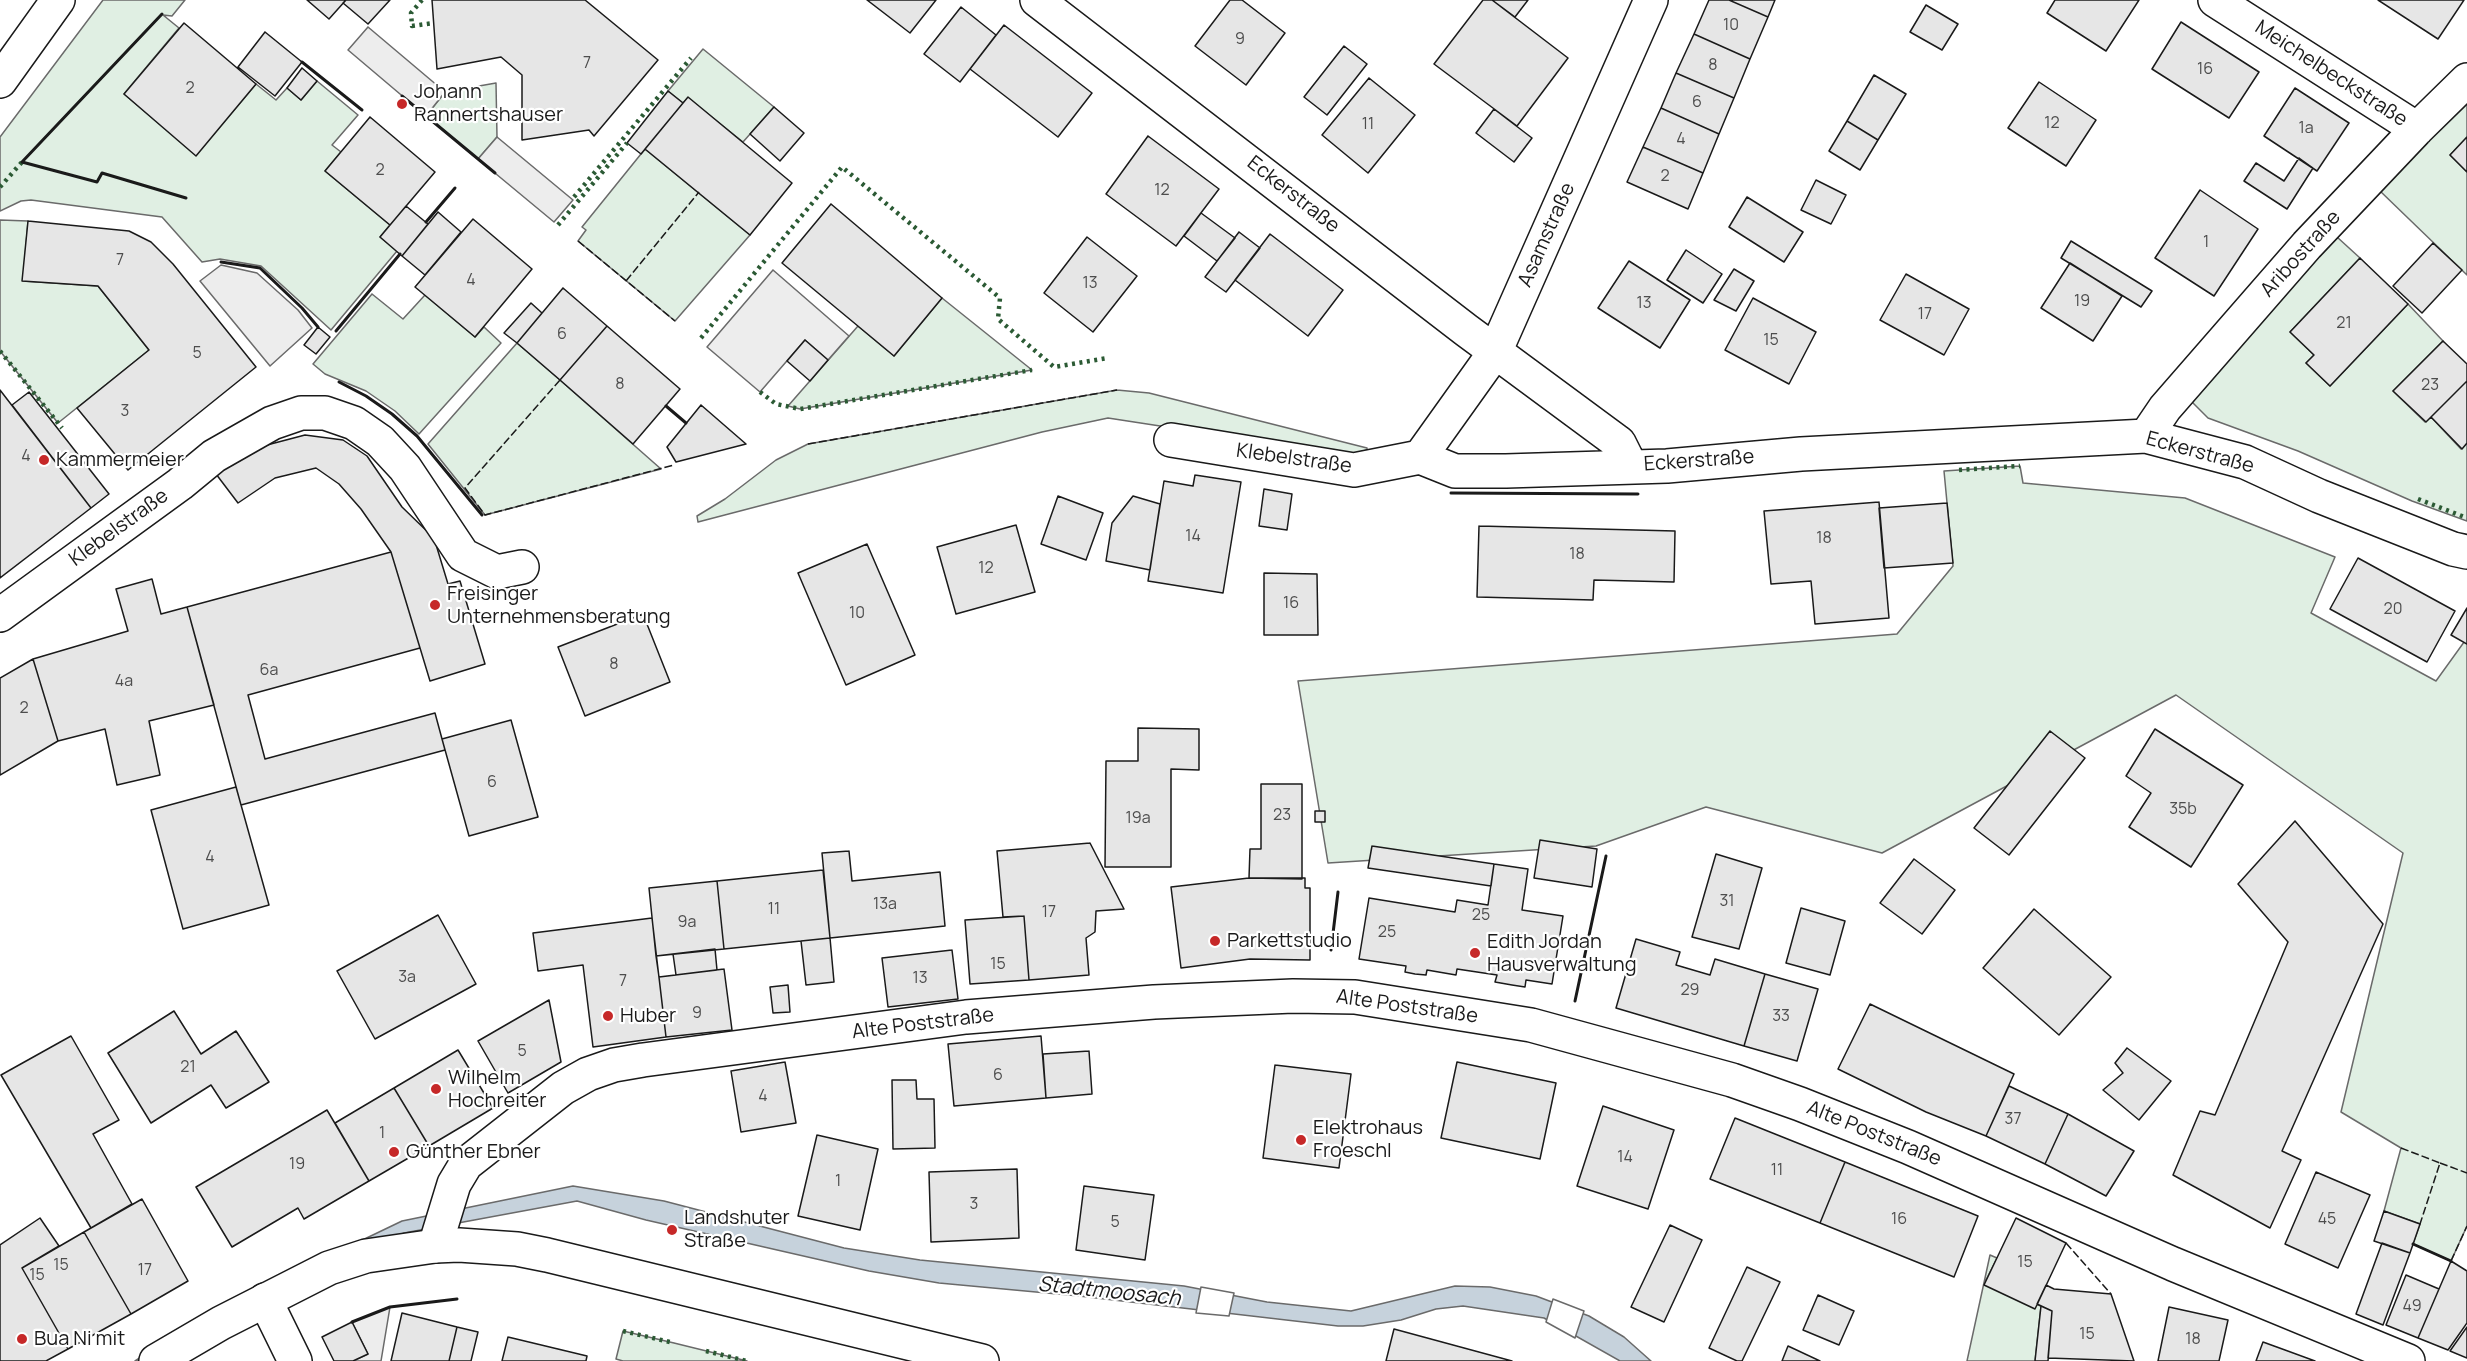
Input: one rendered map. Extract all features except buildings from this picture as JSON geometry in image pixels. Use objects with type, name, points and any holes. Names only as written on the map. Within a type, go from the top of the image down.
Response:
[{"type":"street","points":[[0,81],[58,0]]},
{"type":"street","name":"Eckerstraße","points":[[1037,0],[1495,352],[1620,443],[1630,465],[1667,466],[1801,454],[2146,436],[2246,462],[2329,500],[2453,549],[2467,552]]},
{"type":"street","name":"Asamstraße","points":[[1420,457],[1495,352],[1651,0]]},
{"type":"street","name":"Meichelbeckstraße","points":[[2215,0],[2417,129]]},
{"type":"street","name":"Aribostraße","points":[[2146,436],[2164,408],[2307,245],[2467,80]]},
{"type":"street","name":"Klebelstraße","points":[[0,615],[180,484],[214,456],[272,423],[301,413],[325,413],[354,423],[380,441],[405,468],[464,555],[498,572],[522,567]]},
{"type":"street","name":"Klebelstraße","points":[[1171,440],[1354,471],[1420,457]]},
{"type":"street","points":[[1420,457],[1455,471],[1551,470],[1630,465]]},
{"type":"street","name":"Alte Poststraße","points":[[435,1245],[454,1185],[466,1164],[563,1088],[588,1074],[614,1065],[966,1017],[1154,1002],[1293,996],[1355,997],[1531,1025],[1732,1080],[1908,1147],[2172,1264],[2408,1361]]},
{"type":"street","points":[[156,1361],[221,1323],[329,1268],[366,1256],[435,1245],[488,1246],[548,1255],[982,1361]]},
{"type":"street","points":[[265,1300],[295,1361]]},
{"type":"green space","points":[[103,0],[185,0],[172,16],[163,15],[179,28],[124,94],[196,155],[256,84],[276,100],[287,88],[301,100],[317,81],[358,115],[332,145],[341,152],[325,171],[390,225],[380,237],[397,251],[331,330],[261,266],[220,259],[202,262],[162,217],[31,200],[21,201],[0,211],[0,137]]},
{"type":"green space","points":[[703,49],[774,107],[743,142],[688,98],[683,103],[668,91]]},
{"type":"green space","points":[[496,83],[497,137],[478,159],[426,116],[445,92]]},
{"type":"green space","points":[[2467,94],[2467,137],[2450,155],[2467,172],[2467,275],[2380,191]]},
{"type":"green space","points":[[645,149],[750,235],[675,321],[578,241],[586,230],[582,227]]},
{"type":"green space","points":[[0,220],[28,221],[23,281],[98,286],[149,350],[58,423],[0,351]]},
{"type":"green space","points":[[2337,237],[2360,258],[2290,332],[2314,355],[2306,363],[2330,386],[2408,304],[2443,341],[2393,391],[2425,422],[2431,417],[2461,449],[2467,443],[2467,521],[2412,501],[2298,451],[2208,418],[2192,402],[2198,387]]},
{"type":"green space","points":[[372,294],[403,319],[425,295],[475,337],[484,327],[501,343],[419,434],[395,411],[366,391],[325,374],[313,364]]},
{"type":"green space","points":[[942,298],[1032,370],[800,409],[788,406],[858,326],[894,356]]},
{"type":"green space","points":[[517,343],[661,469],[485,515],[428,444]]},
{"type":"green space","points":[[1117,390],[1149,393],[1367,448],[1367,450],[1349,455],[1108,418],[1042,432],[698,522],[697,516],[725,499],[776,460],[808,444]]},
{"type":"green space","points":[[2020,466],[2023,483],[2185,498],[2335,557],[2311,613],[2436,681],[2467,638],[2467,1226],[2451,1261],[2413,1244],[2420,1224],[2384,1211],[2401,1148],[2341,1112],[2403,853],[2176,695],[1882,853],[1706,807],[1596,846],[1328,863],[1298,681],[1897,634],[1953,566],[1944,471]]},
{"type":"green space","points":[[1990,1255],[1997,1258],[1984,1284],[2041,1306],[2035,1361],[1967,1361]]},
{"type":"green space","points":[[623,1331],[747,1361],[623,1361],[616,1359]]},
{"type":"shaded area","points":[[368,27],[445,92],[426,116],[348,50]]},
{"type":"shaded area","points":[[497,137],[573,200],[554,222],[478,159]]},
{"type":"shaded area","points":[[221,265],[257,273],[298,310],[312,328],[270,366],[200,281]]},
{"type":"shaded area","points":[[773,270],[849,336],[828,360],[805,340],[760,392],[707,347]]},
{"type":"shaded area","points":[[390,1307],[381,1361],[353,1361],[368,1354],[352,1322]]},
{"type":"water","name":"Stadtmoosach","points":[[573,1186],[664,1201],[844,1248],[920,1260],[1184,1286],[1267,1302],[1351,1311],[1455,1286],[1490,1287],[1536,1296],[1589,1316],[1624,1337],[1651,1361],[1620,1361],[1544,1318],[1463,1306],[1436,1309],[1401,1320],[1363,1326],[1338,1326],[1079,1296],[939,1283],[869,1271],[646,1220],[577,1201],[404,1233],[208,1331],[159,1361],[135,1361],[202,1317],[402,1221]]},
{"type":"pier","points":[[1201,1287],[1234,1293],[1229,1316],[1196,1313]]},
{"type":"pier","points":[[1553,1299],[1584,1311],[1575,1338],[1546,1322]]},
{"type":"hedge","points":[[422,0],[411,13],[412,26],[434,23]]},
{"type":"hedge","points":[[574,197],[691,58]]},
{"type":"hedge","points":[[558,225],[627,143]]},
{"type":"hedge","points":[[0,187],[22,162]]},
{"type":"hedge","points":[[701,338],[842,167],[1000,298],[998,319],[1054,367],[1108,358]]},
{"type":"hedge","points":[[0,351],[62,428]]},
{"type":"hedge","points":[[760,392],[776,404],[800,409],[1032,370]]},
{"type":"hedge","points":[[1959,470],[2020,466]]},
{"type":"hedge","points":[[2418,499],[2467,518]]},
{"type":"hedge","points":[[623,1331],[674,1343]]},
{"type":"hedge","points":[[706,1351],[747,1361]]},
{"type":"fence","points":[[626,281],[699,192]]},
{"type":"fence","points":[[578,241],[675,321]]},
{"type":"fence","points":[[560,380],[465,488],[485,515],[674,465]]},
{"type":"fence","points":[[808,444],[1117,390]]},
{"type":"fence","points":[[2401,1148],[2440,1163],[2420,1224]]},
{"type":"fence","points":[[2440,1163],[2467,1173]]},
{"type":"fence","points":[[2451,1261],[2467,1226]]},
{"type":"fence","points":[[2066,1243],[2111,1294]]},
{"type":"wall","points":[[162,14],[22,162],[97,182],[102,173],[186,198]]},
{"type":"wall","points":[[302,62],[362,110]]},
{"type":"wall","points":[[402,96],[495,173]]},
{"type":"wall","points":[[426,222],[455,188]]},
{"type":"wall","points":[[336,331],[400,254]]},
{"type":"wall","points":[[221,262],[260,268],[302,308],[318,327]]},
{"type":"wall","points":[[339,382],[366,396],[392,414],[417,436],[482,515]]},
{"type":"wall","points":[[666,406],[686,423]]},
{"type":"wall","points":[[1451,493],[1638,494]]},
{"type":"wall","points":[[1575,1001],[1606,856]]},
{"type":"wall","points":[[1331,950],[1338,892]]},
{"type":"wall","points":[[2413,1244],[2451,1261]]},
{"type":"wall","points":[[352,1322],[390,1307],[457,1299]]},
{"type":"place","name":"Johann Rannertshauser","points":[[402,104]]},
{"type":"place","name":"Kammermeier","points":[[44,460]]},
{"type":"place","name":"Freisinger Unternehmensberatung","points":[[435,605]]},
{"type":"place","name":"Parkettstudio","points":[[1215,941]]},
{"type":"place","name":"Edith Jordan Hausverwaltung","points":[[1475,953]]},
{"type":"place","name":"Huber","points":[[608,1016]]},
{"type":"place","name":"Wilhelm Hochreiter","points":[[436,1089]]},
{"type":"place","name":"Elektrohaus Froeschl","points":[[1301,1140]]},
{"type":"place","name":"Günther Ebner","points":[[394,1152]]},
{"type":"place","name":"Landshuter Straße","points":[[672,1230]]},
{"type":"place","name":"Bua Ni mit","points":[[22,1339]]}]
